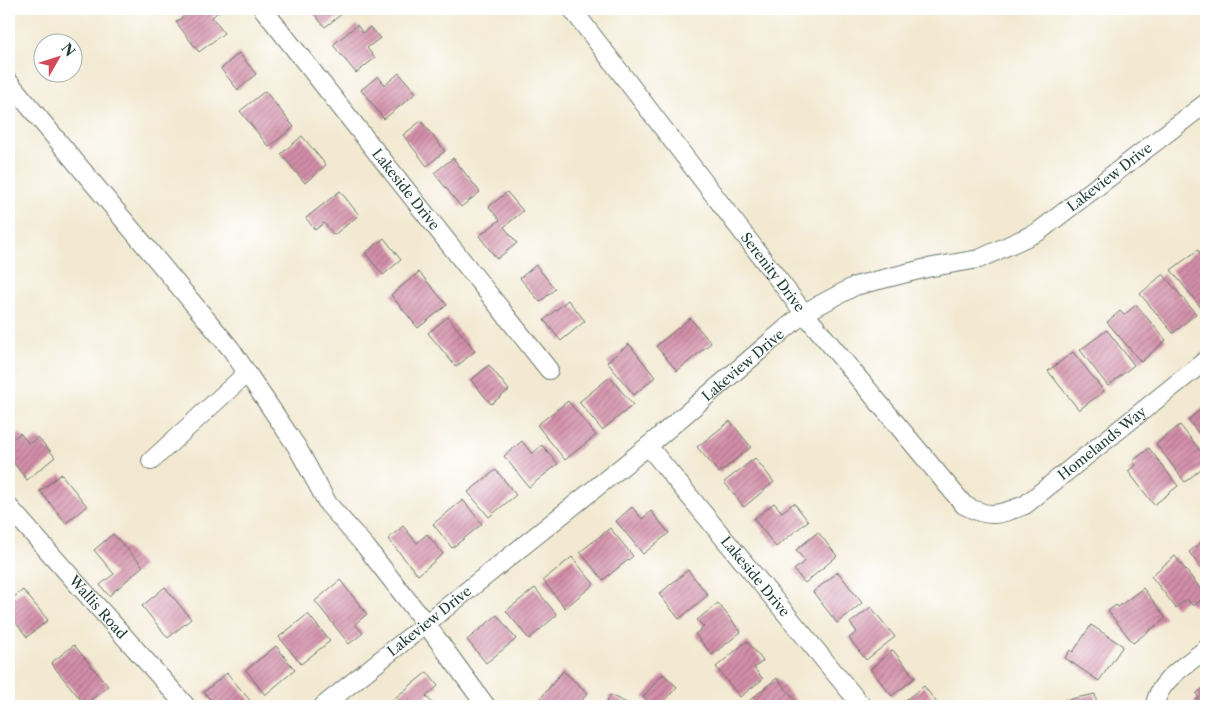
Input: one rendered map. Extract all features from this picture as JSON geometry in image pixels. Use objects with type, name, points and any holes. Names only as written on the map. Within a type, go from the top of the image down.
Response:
[{"type":"street","name":"Lakeside Drive","points":[[263,9],[549,370]]},
{"type":"street","name":"Serenity Drive","points":[[572,9],[804,313],[964,505],[980,514],[993,515]]},
{"type":"street","points":[[9,82],[231,349],[297,447],[328,504],[366,547],[426,624],[486,706]]},
{"type":"street","name":"Lakeview Drive","points":[[323,706],[648,446],[804,313],[855,286],[928,268],[979,259],[1038,232],[1206,104]]},
{"type":"street","name":"Homelands Way","points":[[993,515],[1025,505],[1206,360]]},
{"type":"street","points":[[151,461],[247,373]]},
{"type":"street","name":"Lakeside Drive","points":[[648,446],[862,706]]},
{"type":"street","name":"Wallis Road","points":[[9,507],[186,706]]},
{"type":"street","points":[[1155,706],[1165,683],[1206,649]]},
{"type":"building","points":[[193,9],[222,9],[212,17],[224,33],[199,52],[176,22]]},
{"type":"building","points":[[310,9],[348,9],[325,27]]},
{"type":"building","points":[[357,25],[363,33],[370,27],[380,38],[367,48],[375,58],[356,73],[333,45]]},
{"type":"building","points":[[239,53],[256,74],[238,90],[221,69]]},
{"type":"building","points":[[399,73],[416,93],[384,119],[361,90],[378,76],[385,85]]},
{"type":"building","points":[[265,91],[294,127],[269,147],[240,111]]},
{"type":"building","points":[[421,121],[445,151],[427,166],[403,135]]},
{"type":"building","points":[[302,136],[326,165],[305,183],[281,154]]},
{"type":"building","points":[[453,158],[480,192],[461,207],[434,173]]},
{"type":"building","points":[[340,191],[359,215],[334,235],[324,223],[315,230],[306,218]]},
{"type":"building","points":[[507,192],[523,211],[504,227],[517,243],[497,259],[479,236],[500,220],[489,207]]},
{"type":"building","points":[[384,238],[401,260],[383,275],[365,253]]},
{"type":"building","points":[[1198,250],[1206,261],[1206,307],[1203,310],[1171,270]]},
{"type":"building","points":[[536,265],[555,289],[540,302],[520,278]]},
{"type":"building","points":[[419,272],[447,305],[418,328],[391,295]]},
{"type":"building","points":[[1163,274],[1196,314],[1173,333],[1140,294]]},
{"type":"building","points":[[568,300],[585,321],[561,341],[544,320]]},
{"type":"building","points":[[1136,305],[1166,340],[1141,362],[1107,322],[1120,311],[1124,315]]},
{"type":"building","points":[[448,317],[475,351],[456,367],[428,333]]},
{"type":"building","points":[[690,318],[711,343],[677,371],[656,346]]},
{"type":"building","points":[[1107,330],[1134,365],[1108,386],[1080,350]]},
{"type":"building","points":[[629,344],[655,377],[634,395],[607,362]]},
{"type":"building","points":[[1073,352],[1104,391],[1079,410],[1048,371]]},
{"type":"building","points":[[489,365],[509,390],[491,404],[471,380]]},
{"type":"building","points":[[610,377],[633,405],[602,430],[579,402]]},
{"type":"building","points":[[568,401],[596,435],[565,460],[537,425]]},
{"type":"building","points":[[1206,405],[1206,442],[1188,420]]},
{"type":"building","points":[[730,421],[751,447],[719,473],[697,447]]},
{"type":"building","points":[[1180,425],[1206,458],[1206,465],[1185,482],[1156,444]]},
{"type":"building","points":[[20,433],[29,444],[38,437],[55,457],[27,480],[9,457],[9,442]]},
{"type":"building","points":[[522,441],[532,454],[542,445],[558,464],[529,487],[504,456]]},
{"type":"building","points":[[1149,448],[1178,486],[1154,505],[1128,471],[1136,465],[1133,461]]},
{"type":"building","points":[[755,458],[774,482],[744,507],[724,482]]},
{"type":"building","points":[[496,470],[516,495],[489,517],[468,492]]},
{"type":"building","points":[[61,474],[87,506],[66,523],[40,491]]},
{"type":"building","points":[[463,500],[482,524],[452,548],[433,524]]},
{"type":"building","points":[[774,503],[782,512],[794,503],[808,521],[776,547],[754,519]]},
{"type":"building","points":[[632,507],[642,519],[651,511],[669,533],[643,554],[616,521]]},
{"type":"building","points":[[403,526],[417,543],[427,534],[443,554],[418,575],[388,539]]},
{"type":"building","points":[[610,528],[633,556],[603,580],[580,552]]},
{"type":"building","points":[[818,532],[837,556],[805,583],[794,570],[805,561],[796,550]]},
{"type":"building","points":[[113,534],[143,566],[109,596],[100,585],[114,574],[94,550]]},
{"type":"building","points":[[1206,538],[1206,575],[1189,552]]},
{"type":"building","points":[[1175,556],[1206,596],[1193,606],[1187,599],[1176,608],[1151,576]]},
{"type":"building","points":[[572,557],[594,584],[565,608],[543,580]]},
{"type":"building","points":[[688,570],[708,595],[679,619],[659,594]]},
{"type":"building","points":[[838,572],[862,603],[837,623],[813,592]]},
{"type":"building","points":[[340,580],[367,614],[355,624],[363,633],[349,644],[315,601]]},
{"type":"building","points":[[165,587],[191,619],[168,638],[142,606]]},
{"type":"building","points":[[535,588],[557,615],[529,639],[506,611]]},
{"type":"building","points":[[1143,588],[1166,618],[1133,643],[1108,611],[1116,605],[1118,607]]},
{"type":"building","points":[[23,590],[48,620],[27,637],[9,614],[9,601]]},
{"type":"building","points":[[718,603],[741,632],[712,655],[695,634],[704,627],[697,620]]},
{"type":"building","points":[[871,607],[895,637],[866,660],[849,638],[857,632],[850,623]]},
{"type":"building","points":[[308,614],[330,641],[301,664],[279,637]]},
{"type":"building","points":[[497,615],[516,639],[486,663],[467,640]]},
{"type":"building","points":[[1091,625],[1123,646],[1099,681],[1065,658],[1070,650],[1073,652]]},
{"type":"building","points":[[747,641],[763,661],[754,668],[763,679],[740,697],[716,667]]},
{"type":"building","points":[[74,645],[108,686],[85,705],[51,663]]},
{"type":"building","points":[[276,646],[295,670],[265,695],[246,670]]},
{"type":"building","points":[[893,650],[915,678],[892,696],[870,669]]},
{"type":"building","points":[[563,671],[588,693],[577,706],[563,706],[561,704],[559,706],[540,706],[536,704]]},
{"type":"building","points":[[427,672],[438,686],[426,696],[435,706],[395,706],[391,701]]},
{"type":"building","points":[[227,673],[253,704],[250,706],[215,706],[204,692]]},
{"type":"building","points":[[663,674],[677,687],[660,706],[654,706],[643,697]]},
{"type":"building","points":[[777,678],[800,706],[755,706],[750,700]]},
{"type":"building","points":[[924,686],[939,706],[898,706]]},
{"type":"building","points":[[1206,686],[1206,706],[1190,706],[1199,697],[1196,694]]},
{"type":"building","points":[[1095,694],[1097,706],[1048,706],[1047,704]]},
{"type":"building","points":[[610,695],[633,706],[605,706]]}]
